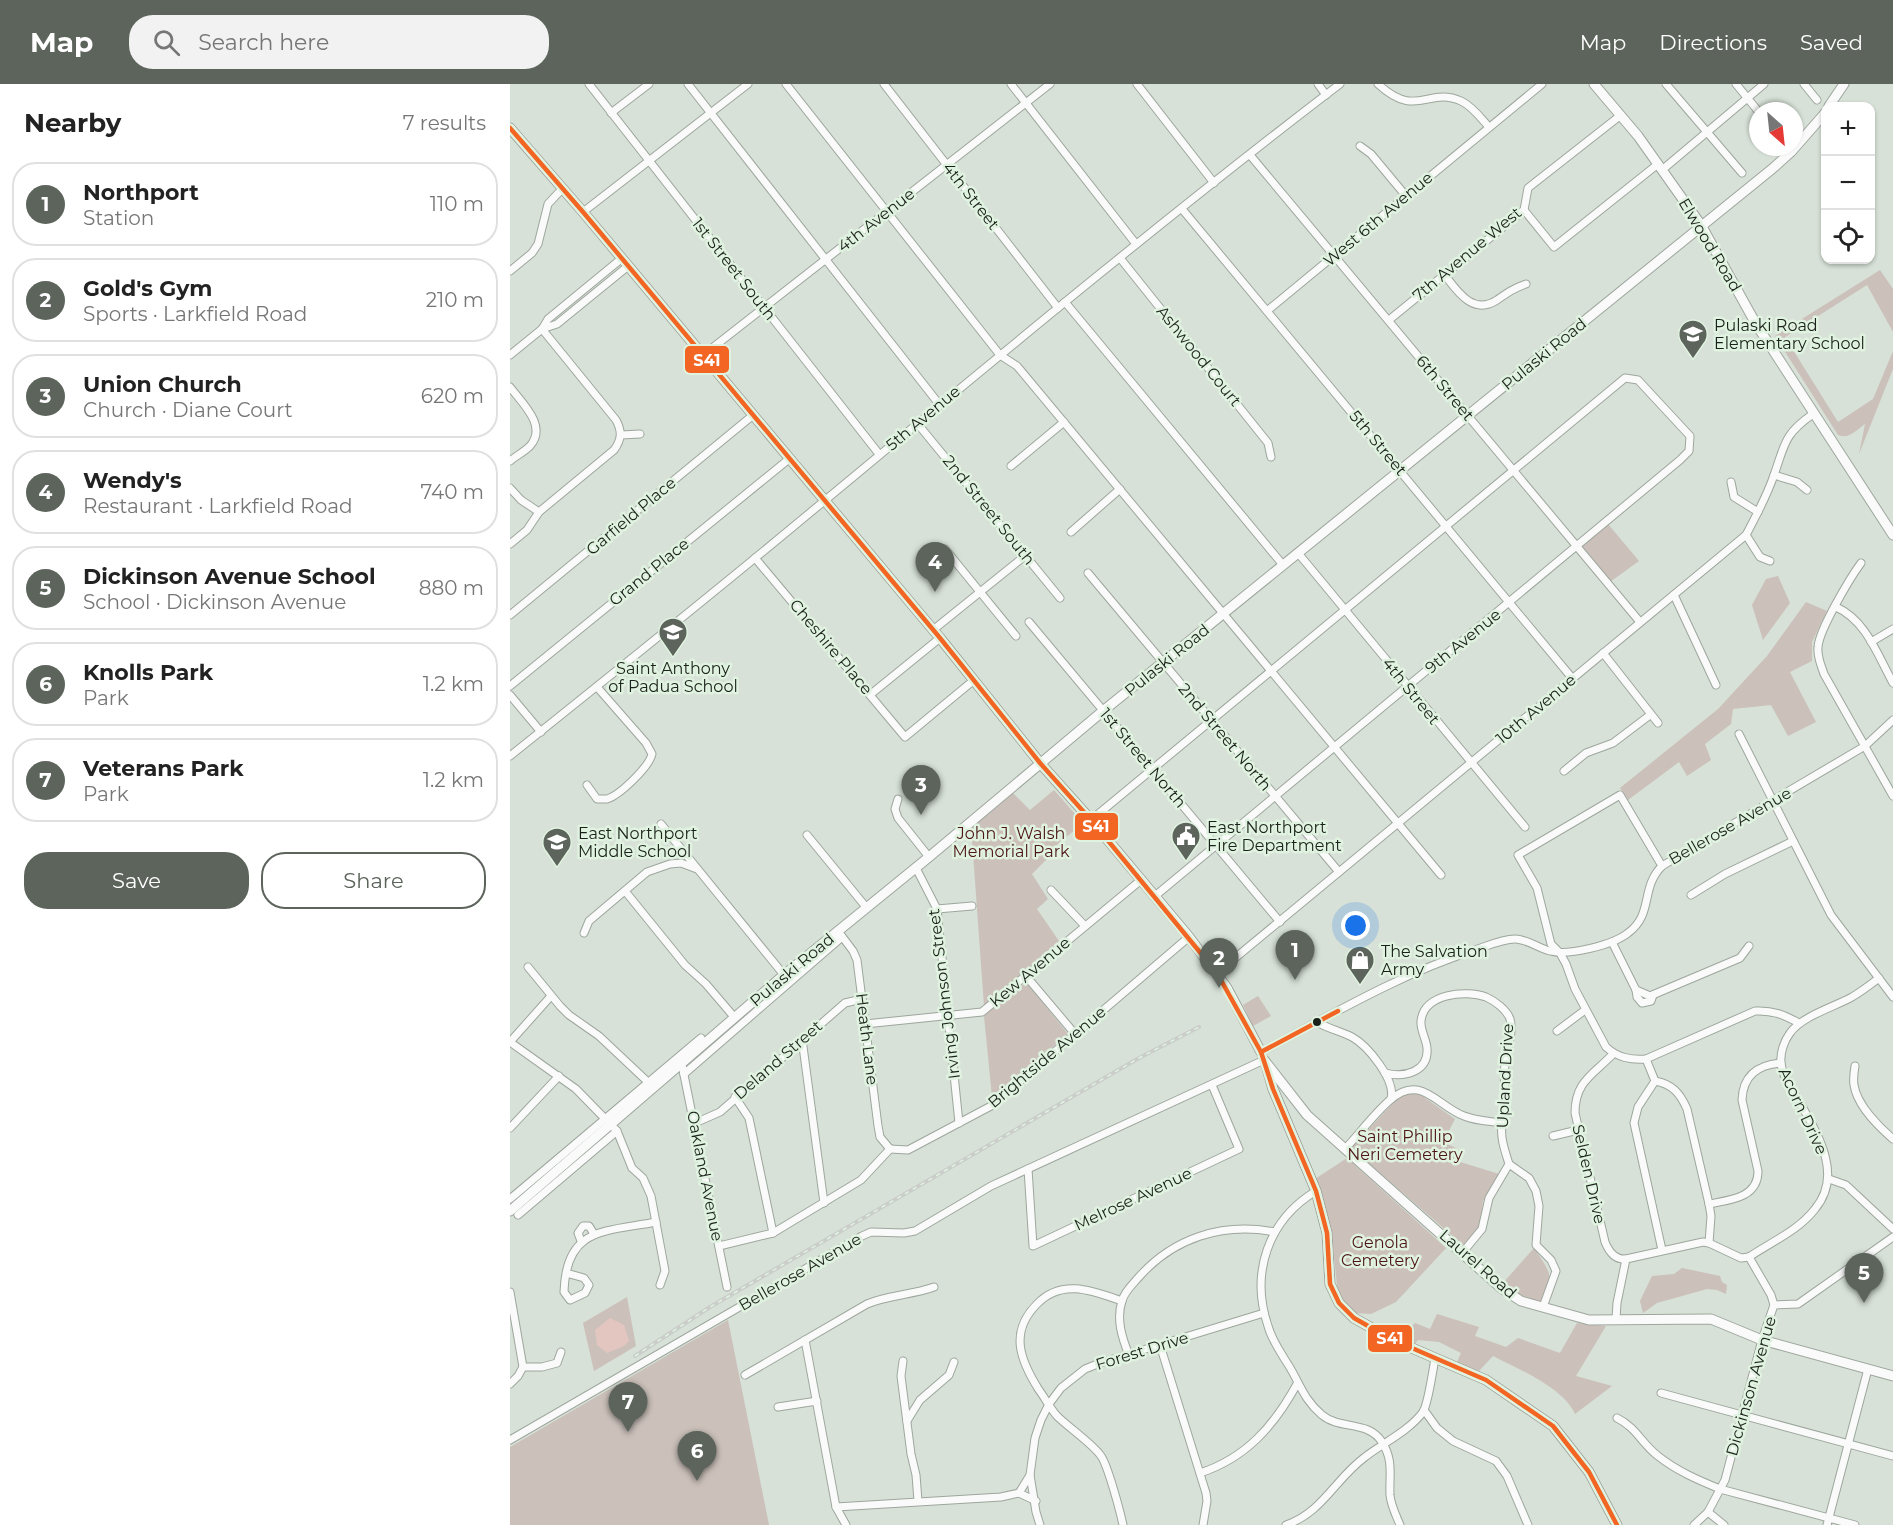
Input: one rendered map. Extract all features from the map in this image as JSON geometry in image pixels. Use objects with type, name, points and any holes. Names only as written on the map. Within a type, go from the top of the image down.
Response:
[{"type":"main road","name":"Elwood Road","points":[[1594,84],[1621,115],[1701,225],[1756,324],[1893,535]]},
{"type":"main road","points":[[1832,102],[1844,84]]},
{"type":"main road","name":"Pulaski Road","points":[[514,1213],[611,1125],[651,1085],[683,1070],[735,1018],[784,975],[840,934],[866,908],[1103,711],[1469,416],[1791,152],[1821,118]]},
{"type":"main road","points":[[510,128],[937,634],[1041,764],[1190,937],[1217,973],[1262,1056],[1273,1089],[1316,1191],[1328,1233],[1330,1284],[1339,1303],[1354,1318],[1396,1342],[1486,1380],[1553,1426],[1589,1472],[1617,1525]]},
{"type":"main road","name":"Laurel Road","points":[[1262,1056],[1307,1115],[1508,1293],[1521,1301],[1589,1320],[1711,1319],[1762,1340],[1893,1376]]},
{"type":"street","name":"1st Street South","points":[[589,84],[879,454]]},
{"type":"street","points":[[611,113],[649,84]]},
{"type":"street","points":[[688,84],[939,404]]},
{"type":"street","points":[[583,212],[748,84]]},
{"type":"street","points":[[786,84],[1000,355],[1017,366],[1441,875]]},
{"type":"street","name":"4th Street","points":[[884,84],[1058,308]]},
{"type":"street","points":[[1011,84],[1136,244]]},
{"type":"street","name":"4th Avenue","points":[[702,356],[1050,84]]},
{"type":"street","points":[[1138,84],[1214,183]]},
{"type":"street","points":[[1318,84],[1326,95]]},
{"type":"street","name":"5th Avenue","points":[[510,756],[755,558],[939,404],[1136,244],[1340,84]]},
{"type":"street","points":[[1378,84],[1394,97],[1411,102],[1444,98],[1461,101],[1469,105],[1488,126]]},
{"type":"street","name":"West 6th Avenue","points":[[1267,311],[1488,126],[1542,84]]},
{"type":"street","points":[[1666,84],[1742,173]]},
{"type":"street","points":[[1736,84],[1751,102]]},
{"type":"street","points":[[1524,210],[1554,247],[1707,132],[1764,84]]},
{"type":"street","points":[[1804,84],[1817,100]]},
{"type":"street","name":"7th Avenue West","points":[[1389,320],[1524,210],[1528,188],[1621,115]]},
{"type":"street","points":[[1360,146],[1371,154],[1406,195]]},
{"type":"street","name":"6th Street","points":[[1250,154],[1640,622]]},
{"type":"street","points":[[510,271],[532,254],[538,244],[548,204],[562,189]]},
{"type":"street","name":"5th Street","points":[[1182,209],[1572,678]]},
{"type":"street","name":"Ashwood Court","points":[[1120,258],[1269,443],[1271,457]]},
{"type":"street","points":[[510,355],[542,329],[548,319],[593,282],[624,263]]},
{"type":"street","points":[[542,329],[557,324],[599,290],[624,263]]},
{"type":"street","points":[[1444,274],[1462,296],[1474,304],[1490,304],[1512,288],[1526,284]]},
{"type":"street","points":[[593,282],[599,290]]},
{"type":"street","points":[[1065,302],[1283,565]]},
{"type":"street","points":[[510,544],[527,530],[538,512],[614,450],[619,444],[621,435],[616,420],[542,329]]},
{"type":"street","name":"9th Avenue","points":[[1155,896],[1680,460],[1689,450],[1690,436],[1638,380],[1625,378],[1513,470]]},
{"type":"street","points":[[510,387],[531,415],[537,430],[529,447],[510,461]]},
{"type":"street","name":"10th Avenue","points":[[1217,973],[1746,535],[1774,475],[1779,455],[1788,436],[1798,424],[1813,414]]},
{"type":"street","name":"Garfield Place","points":[[510,615],[752,416]]},
{"type":"street","points":[[1011,466],[1064,422]]},
{"type":"street","name":"2nd Street South","points":[[917,423],[1060,598]]},
{"type":"street","points":[[621,435],[640,434]]},
{"type":"street","name":"Grand Place","points":[[510,686],[789,459]]},
{"type":"street","points":[[1091,820],[1513,470]]},
{"type":"street","points":[[1774,475],[1797,482],[1807,490]]},
{"type":"street","points":[[1731,482],[1734,497],[1758,512]]},
{"type":"street","points":[[510,488],[520,500],[538,512]]},
{"type":"street","points":[[1071,532],[1120,489]]},
{"type":"street","points":[[1746,535],[1760,557],[1770,561]]},
{"type":"street","points":[[945,549],[1016,636]]},
{"type":"street","name":"4th Street","points":[[1298,553],[1525,827]]},
{"type":"street","points":[[871,694],[980,592],[1026,555]]},
{"type":"street","name":"Cheshire Place","points":[[755,558],[905,737],[974,680]]},
{"type":"street","points":[[1861,563],[1819,637],[1817,655],[1824,674],[1893,796]]},
{"type":"street","name":"2nd Street North","points":[[1089,573],[1339,872]]},
{"type":"street","points":[[1674,595],[1716,685]]},
{"type":"street","points":[[1836,607],[1854,617],[1871,642],[1893,683]]},
{"type":"street","name":"1st Street North","points":[[1029,622],[1280,922]]},
{"type":"street","points":[[1871,642],[1893,629]]},
{"type":"street","points":[[1603,653],[1658,723]]},
{"type":"street","points":[[587,785],[597,799],[608,799],[644,769],[656,753],[597,687]]},
{"type":"street","points":[[510,695],[541,732]]},
{"type":"street","points":[[1564,771],[1586,753],[1614,743],[1650,715]]},
{"type":"street","name":"Bellerose Avenue","points":[[510,1440],[862,1236],[871,1233],[915,1231],[991,1186],[1212,1085],[1317,1022],[1437,962],[1515,939],[1560,953],[1569,953],[1612,942],[1629,933],[1641,918],[1645,910],[1648,886],[1654,874],[1662,866],[1865,746],[1893,720]]},
{"type":"street","points":[[1740,734],[1831,915],[1893,997]]},
{"type":"street","points":[[1662,866],[1620,795],[1518,855],[1537,888],[1551,944],[1560,953],[1601,1040],[1613,1054],[1629,1059],[1646,1059],[1755,1011],[1778,1012],[1799,1023],[1854,996],[1879,978]]},
{"type":"street","points":[[898,799],[895,809],[898,818],[929,857]]},
{"type":"street","points":[[661,824],[784,975]]},
{"type":"street","points":[[807,836],[866,908]]},
{"type":"street","points":[[1691,895],[1725,874],[1793,841]]},
{"type":"street","points":[[584,933],[589,921],[647,872],[660,866],[681,863],[697,868]]},
{"type":"street","name":"Irving Johnson Street","points":[[916,868],[937,909],[959,1124]]},
{"type":"street","name":"Kew Avenue","points":[[865,1024],[981,1012],[1141,880]]},
{"type":"street","points":[[1051,890],[1085,926]]},
{"type":"street","points":[[625,891],[685,965],[706,984],[735,1018]]},
{"type":"street","points":[[937,909],[972,906]]},
{"type":"street","points":[[683,1070],[840,934]]},
{"type":"street","name":"Heath Lane","points":[[840,934],[857,960],[878,1126],[880,1137],[890,1149]]},
{"type":"street","name":"Brightside Avenue","points":[[890,1149],[908,1150],[991,1106],[1190,937]]},
{"type":"street","points":[[1612,942],[1636,990],[1647,995],[1653,995],[1740,958],[1749,946]]},
{"type":"street","points":[[528,967],[569,1015],[607,1043],[651,1085],[701,1038]]},
{"type":"street","points":[[1026,976],[1076,1034]]},
{"type":"street","name":"Upland Drive","points":[[1385,1073],[1397,1076],[1408,1075],[1418,1069],[1427,1059],[1426,1044],[1420,1024],[1422,1015],[1433,1002],[1454,994],[1477,994],[1488,998],[1508,1014],[1510,1021],[1504,1067],[1505,1108],[1502,1123],[1503,1145],[1509,1164]]},
{"type":"street","points":[[551,996],[510,1042],[576,1089],[611,1125],[632,1168],[648,1186],[665,1271],[660,1285]]},
{"type":"street","name":"Deland Street","points":[[695,1123],[720,1112],[844,1003],[862,999]]},
{"type":"street","points":[[1557,1032],[1585,1010]]},
{"type":"street","points":[[1317,1022],[1358,1041],[1367,1049],[1392,1086],[1391,1099]]},
{"type":"street","name":"Acorn Drive","points":[[1799,1023],[1781,1051],[1781,1063],[1784,1077],[1818,1136],[1825,1154],[1829,1179]]},
{"type":"street","points":[[802,1039],[824,1203]]},
{"type":"street","name":"Selden Drive","points":[[1613,1054],[1587,1077],[1581,1086],[1575,1104],[1578,1130],[1605,1242],[1612,1254],[1620,1259],[1626,1259]]},
{"type":"street","points":[[1646,1059],[1654,1081],[1674,1089],[1687,1109],[1711,1216],[1708,1243]]},
{"type":"street","points":[[1709,1204],[1744,1196],[1755,1186],[1758,1171],[1742,1100],[1742,1089],[1754,1071],[1770,1064],[1781,1063]]},
{"type":"street","points":[[1855,1066],[1854,1086],[1858,1097],[1877,1125],[1893,1139]]},
{"type":"street","name":"Oakland Avenue","points":[[683,1070],[727,1287]]},
{"type":"street","points":[[510,1128],[559,1076]]},
{"type":"street","points":[[1654,1081],[1638,1107],[1634,1123],[1662,1250]]},
{"type":"street","name":"Melrose Avenue","points":[[1028,1169],[1033,1246],[1239,1149],[1212,1085]]},
{"type":"street","points":[[1345,1149],[1391,1099],[1405,1092],[1420,1090],[1427,1092],[1450,1109],[1466,1117],[1502,1123]]},
{"type":"street","points":[[735,1097],[749,1118],[773,1233]]},
{"type":"street","points":[[510,1199],[611,1125]]},
{"type":"street","points":[[1552,1136],[1578,1130]]},
{"type":"street","points":[[719,1246],[773,1233],[861,1180],[890,1149]]},
{"type":"street","points":[[1463,1252],[1482,1229],[1489,1198],[1509,1164],[1529,1178],[1539,1199],[1536,1245],[1551,1260],[1556,1271],[1544,1307]]},
{"type":"street","points":[[1616,1319],[1626,1259],[1697,1242],[1708,1243],[1741,1258],[1749,1257],[1807,1219],[1816,1208],[1829,1179],[1845,1185],[1893,1229]]},
{"type":"street","points":[[1316,1191],[1294,1207],[1275,1232],[1264,1256],[1262,1270],[1264,1313],[1273,1339],[1297,1384],[1313,1408],[1328,1419],[1365,1427],[1383,1443],[1391,1466],[1391,1503],[1400,1525]]},
{"type":"street","points":[[566,1273],[571,1256],[581,1241],[594,1234],[656,1222]]},
{"type":"street","points":[[581,1241],[578,1233],[583,1226],[589,1226],[594,1234]]},
{"type":"street","points":[[1129,1355],[1121,1332],[1122,1301],[1128,1290],[1147,1268],[1182,1243],[1203,1234],[1232,1229],[1275,1232]]},
{"type":"street","name":"Dickinson Avenue","points":[[1694,1525],[1708,1512],[1725,1480],[1762,1340],[1774,1305],[1798,1304],[1893,1237]]},
{"type":"street","points":[[1749,1257],[1771,1295],[1774,1305]]},
{"type":"street","points":[[745,1375],[876,1300],[921,1292],[933,1287]]},
{"type":"street","points":[[1122,1301],[1086,1289],[1069,1288],[1049,1294],[1041,1299],[1027,1316],[1019,1338],[1020,1351],[1029,1373],[1048,1404],[1101,1456],[1124,1525]]},
{"type":"street","points":[[510,1292],[523,1366],[518,1376],[510,1384]]},
{"type":"street","name":"Forest Drive","points":[[1040,1525],[1030,1475],[1035,1438],[1048,1404],[1060,1388],[1085,1369],[1264,1313]]},
{"type":"street","points":[[805,1340],[836,1507],[846,1525]]},
{"type":"street","points":[[1160,1345],[1207,1501],[1203,1525]]},
{"type":"street","points":[[523,1366],[557,1364],[561,1352]]},
{"type":"street","points":[[1286,1525],[1301,1520],[1320,1505],[1344,1475],[1424,1410],[1436,1358]]},
{"type":"street","points":[[903,1361],[901,1376],[918,1502]]},
{"type":"street","points":[[907,1421],[920,1400],[949,1375],[954,1362]]},
{"type":"street","points":[[1828,1521],[1868,1369]]},
{"type":"street","points":[[1200,1473],[1222,1464],[1257,1441],[1281,1412],[1297,1384]]},
{"type":"street","points":[[1661,1393],[1893,1456]]},
{"type":"street","points":[[778,1407],[817,1401]]},
{"type":"street","points":[[1424,1410],[1437,1428],[1453,1442],[1496,1461],[1507,1476],[1528,1525]]},
{"type":"street","points":[[1617,1418],[1630,1425],[1658,1456],[1679,1471],[1720,1489],[1828,1521],[1856,1525]]},
{"type":"street","points":[[1019,1493],[1030,1475]]},
{"type":"street","points":[[836,1507],[1000,1497],[1019,1493],[1036,1501]]},
{"type":"street","points":[[1708,1512],[1724,1525]]},
{"type":"green space","points":[[1880,270],[1893,289],[1893,332],[1867,285],[1785,337],[1838,422],[1873,399],[1893,351],[1893,369],[1859,454],[1865,424],[1849,435],[1838,435],[1775,336]]},
{"type":"green space","points":[[1608,524],[1639,561],[1610,582],[1581,548]]},
{"type":"green space","points":[[1778,576],[1790,603],[1763,640],[1752,605],[1766,579]]},
{"type":"green space","points":[[1806,602],[1827,611],[1812,642],[1812,661],[1790,672],[1816,722],[1788,736],[1771,705],[1733,709],[1731,724],[1705,744],[1711,760],[1687,776],[1679,762],[1628,800],[1620,788],[1718,709],[1767,656]]},
{"type":"green space","name":"John J. Walsh Memorial Park","points":[[1054,790],[1083,823],[1046,854],[1047,859],[1032,874],[1048,899],[1037,909],[1059,941],[984,1006],[971,826],[1013,793],[1030,810]]},
{"type":"green space","points":[[1026,982],[1068,1034],[992,1097],[984,1016]]},
{"type":"green space","points":[[1258,996],[1271,1016],[1253,1026],[1243,1005]]},
{"type":"green space","name":"Saint Phillip Neri Cemetery","points":[[1409,1093],[1418,1093],[1455,1119],[1443,1142],[1456,1148],[1454,1160],[1499,1174],[1483,1201],[1479,1228],[1463,1245],[1351,1148],[1397,1099]]},
{"type":"green space","name":"Genola Cemetery","points":[[1347,1158],[1446,1248],[1396,1302],[1371,1314],[1353,1313],[1338,1296],[1332,1236],[1315,1179]]},
{"type":"green space","points":[[1534,1248],[1549,1274],[1548,1285],[1540,1302],[1518,1294],[1503,1283]]},
{"type":"green space","points":[[1682,1268],[1720,1276],[1722,1282],[1727,1285],[1726,1294],[1707,1289],[1657,1303],[1643,1313],[1640,1301],[1652,1276],[1674,1274]]},
{"type":"green space","points":[[627,1297],[636,1346],[594,1371],[583,1323]]},
{"type":"green space","points":[[1437,1314],[1479,1327],[1475,1336],[1506,1347],[1518,1338],[1560,1353],[1577,1323],[1606,1326],[1576,1376],[1612,1386],[1575,1414],[1561,1395],[1550,1387],[1493,1356],[1479,1371],[1457,1362],[1461,1353],[1439,1342],[1418,1340],[1414,1345],[1398,1339],[1415,1323],[1430,1329]]},
{"type":"green space","points":[[728,1320],[769,1525],[510,1525],[510,1447]]},
{"type":"shaded area","points":[[610,1318],[624,1325],[629,1341],[624,1346],[607,1353],[597,1345],[595,1330]]},
{"type":"railway","points":[[635,1356],[710,1307],[1139,1058],[1199,1027]]},
{"type":"transit line","name":"S41","points":[[510,128],[940,638],[1040,763],[1091,820],[1217,973],[1261,1052],[1273,1089],[1316,1191],[1327,1233],[1330,1284],[1339,1303],[1354,1318],[1391,1339],[1486,1380],[1553,1426],[1589,1472],[1617,1525]]},
{"type":"transit line","name":"S41","points":[[1261,1052],[1338,1011]]},
{"type":"place","name":"Pulaski Road Elementary School","points":[[1693,360]]},
{"type":"place","name":"Wendy's","points":[[935,592]]},
{"type":"place","name":"Saint Anthony of Padua School","points":[[673,658]]},
{"type":"place","name":"Union Church","points":[[921,815]]},
{"type":"place","name":"East Northport Fire Department","points":[[1186,862]]},
{"type":"place","name":"East Northport Middle School","points":[[557,868]]},
{"type":"place","name":"Northport","points":[[1295,980]]},
{"type":"place","name":"The Salvation Army","points":[[1360,986]]},
{"type":"place","name":"Gold's Gym","points":[[1219,988]]},
{"type":"place","name":"Dickinson Avenue School","points":[[1864,1303]]},
{"type":"place","name":"Veterans Park","points":[[628,1432]]},
{"type":"place","name":"Knolls Park","points":[[697,1481]]}]
